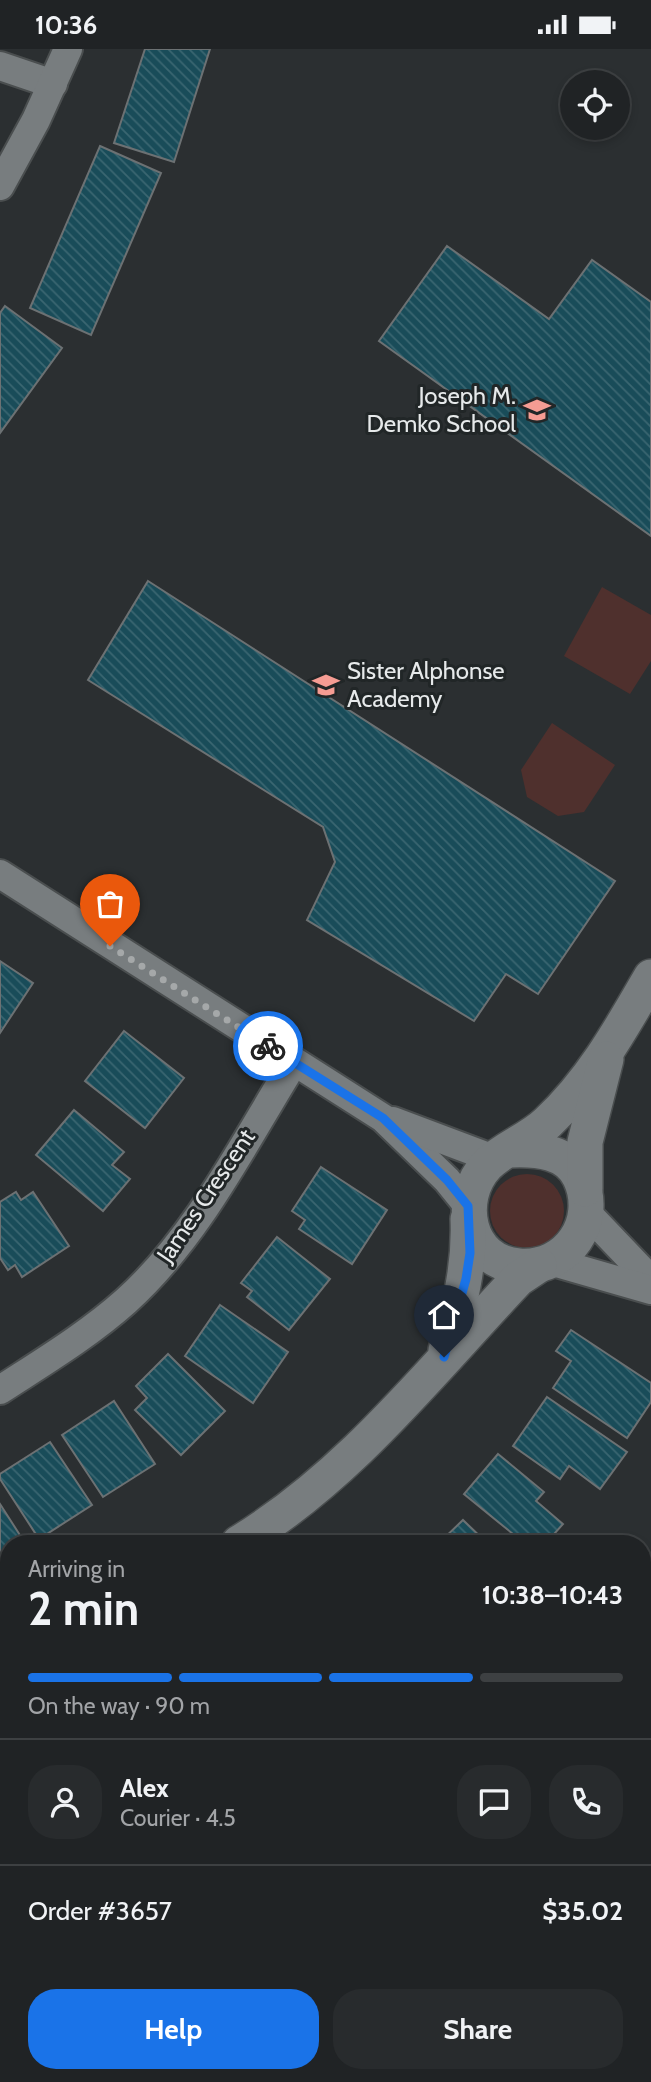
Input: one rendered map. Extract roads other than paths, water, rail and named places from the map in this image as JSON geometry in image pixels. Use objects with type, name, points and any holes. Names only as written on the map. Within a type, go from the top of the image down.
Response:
[{"type":"street","points":[[0,186],[53,84],[68,49]]},
{"type":"street","points":[[0,66],[53,84]]},
{"type":"street","points":[[0,874],[383,1118],[447,1180],[468,1213],[477,1240],[495,1257],[517,1266],[544,1263],[651,1290]]},
{"type":"street","points":[[444,1357],[466,1279],[470,1253],[468,1195],[479,1174],[550,1121],[607,1054],[651,977]]},
{"type":"street","points":[[253,1535],[273,1523],[358,1452],[395,1416],[444,1357],[518,1279],[544,1263],[562,1256],[580,1237],[587,1202],[586,1142],[607,1054]]},
{"type":"street","name":"James Crescent","points":[[0,1390],[97,1324],[127,1300],[162,1263],[192,1225],[294,1062]]},
{"type":"street","points":[[383,1118],[503,1154],[538,1149],[558,1156],[577,1171],[587,1202],[651,1280]]},
{"type":"place","name":"Joseph M. Demko School","points":[[537,410]]},
{"type":"place","name":"Sister Alphonse Academy","points":[[326,685]]}]
